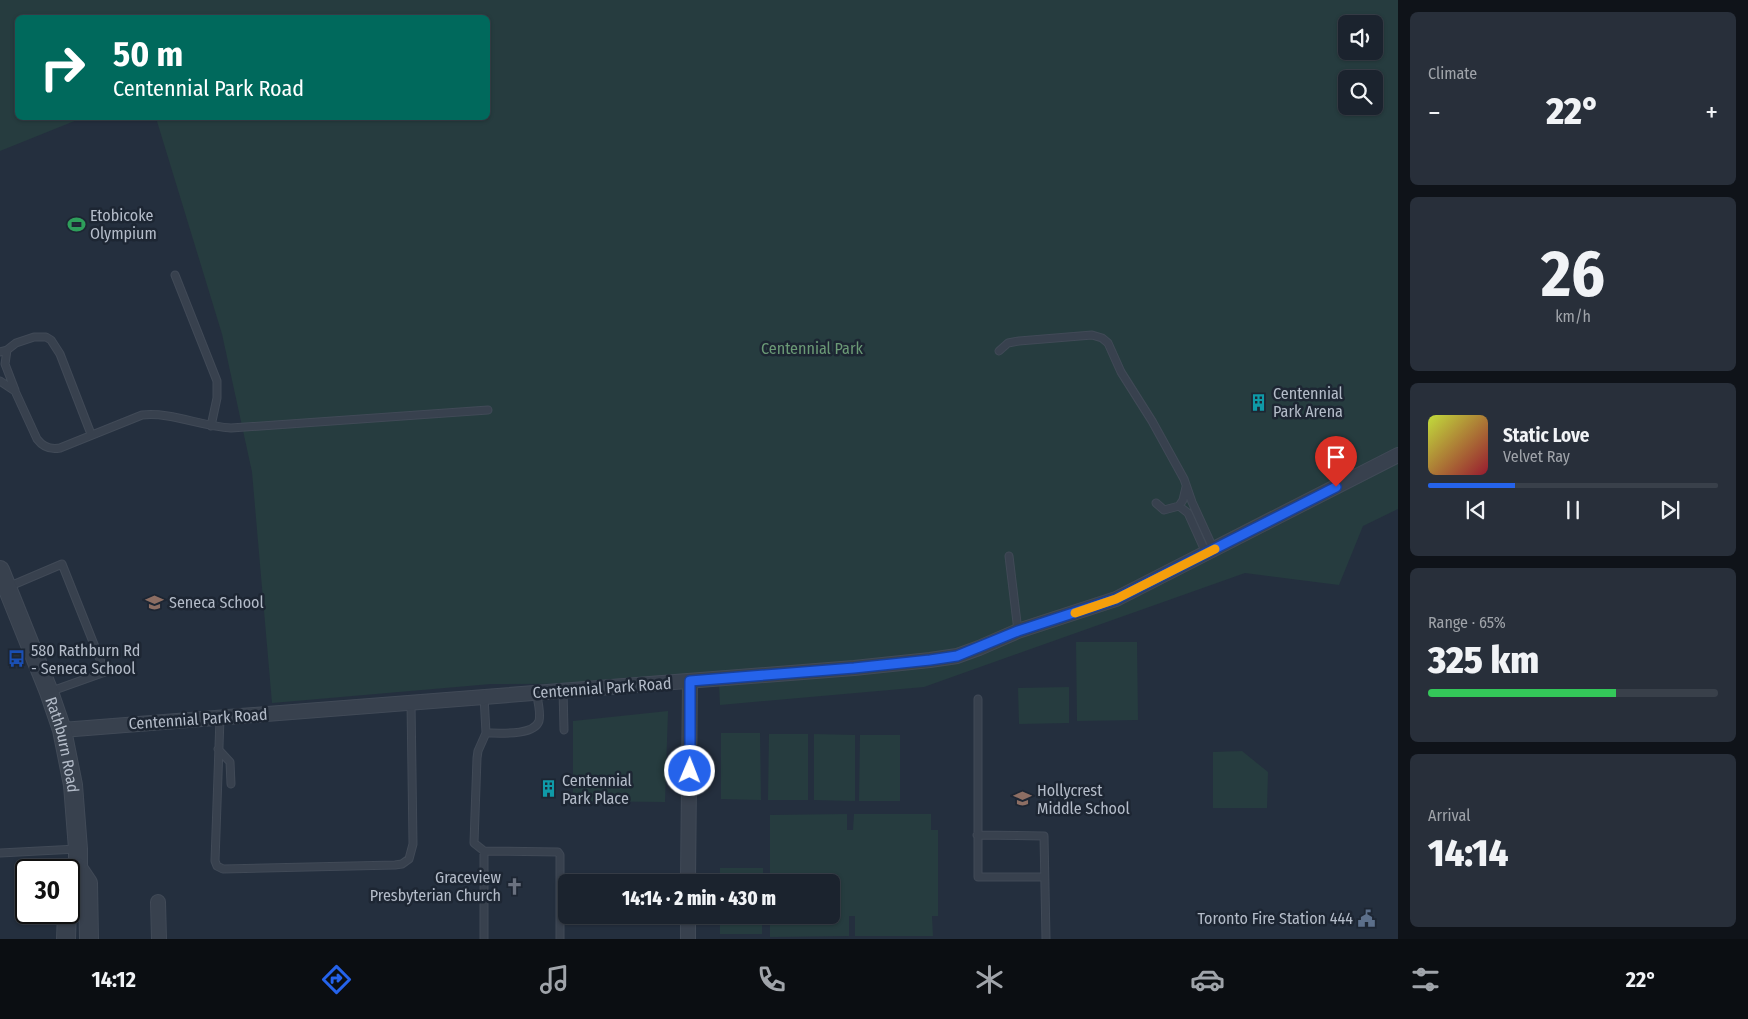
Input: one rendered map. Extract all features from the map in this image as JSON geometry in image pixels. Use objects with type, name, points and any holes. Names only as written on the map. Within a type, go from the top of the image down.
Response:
[{"type":"street","name":"Centennial Park Road","points":[[62,730],[690,681],[957,656],[1018,631],[1116,599],[1398,455]]},
{"type":"street","name":"Rathburn Road","points":[[0,570],[49,692],[62,730],[73,785],[78,849],[76,859]]},
{"type":"street","points":[[688,874],[690,681]]},
{"type":"street","name":"Rathburn Road","points":[[80,879],[88,883],[89,939]]},
{"type":"street","points":[[158,902],[158,939]]},
{"type":"street","points":[[66,939],[67,924]]},
{"type":"street","points":[[688,924],[688,939]]},
{"type":"lane","points":[[175,275],[217,380],[217,398],[212,426]]},
{"type":"lane","points":[[999,350],[1008,343],[1019,341],[1092,335],[1102,338],[1108,343],[1121,372],[1152,421],[1184,479],[1210,551]]},
{"type":"lane","points":[[91,434],[60,354],[51,340],[34,337],[16,343],[4,351],[5,364],[15,391],[37,439],[45,447],[50,448],[60,448],[142,415],[156,414],[212,426],[231,428],[488,410]]},
{"type":"lane","points":[[0,381],[15,391]]},
{"type":"lane","points":[[1156,503],[1164,510],[1179,506],[1183,500],[1186,486]]},
{"type":"lane","points":[[1179,506],[1188,513],[1210,551]]},
{"type":"lane","points":[[1009,556],[1018,631]]},
{"type":"lane","points":[[7,587],[62,564],[96,648],[105,672],[49,692]]},
{"type":"lane","points":[[563,690],[564,730]]},
{"type":"lane","points":[[486,733],[528,731],[537,725],[540,719],[536,692]]},
{"type":"lane","points":[[484,696],[486,733],[476,758],[474,843],[484,850],[558,852],[560,855],[560,939]]},
{"type":"lane","points":[[978,699],[978,876],[1044,877]]},
{"type":"lane","points":[[220,718],[215,861],[217,866],[220,868],[395,865],[402,864],[409,859],[413,844],[411,702]]},
{"type":"lane","points":[[218,749],[230,762],[231,784]]},
{"type":"lane","points":[[977,835],[1044,836],[1046,939]]},
{"type":"lane","points":[[0,853],[78,849]]},
{"type":"lane","points":[[484,850],[484,939]]},
{"type":"green space","name":"Centennial Park","points":[[0,0],[1398,0],[1398,509],[1363,526],[1339,585],[1245,573],[924,687],[720,705],[719,683],[491,684],[272,703],[252,472],[222,334],[157,120],[490,120],[490,15],[15,15],[15,120],[77,120],[0,151]]},
{"type":"green space","points":[[1076,642],[1137,642],[1138,720],[1077,721]]},
{"type":"green space","points":[[1069,687],[1069,723],[1019,724],[1018,688]]},
{"type":"green space","points":[[668,711],[665,802],[573,801],[573,721]]},
{"type":"green space","points":[[721,733],[760,733],[761,800],[721,799]]},
{"type":"green space","points":[[769,734],[808,734],[808,800],[768,800]]},
{"type":"green space","points":[[814,734],[855,735],[855,801],[814,800]]},
{"type":"green space","points":[[860,735],[900,735],[900,801],[859,801]]},
{"type":"green space","points":[[1242,751],[1268,772],[1267,808],[1213,808],[1213,752]]},
{"type":"green space","points":[[847,814],[847,830],[853,830],[854,814],[931,814],[931,830],[938,830],[938,916],[932,916],[933,936],[855,936],[855,916],[849,916],[849,936],[770,937],[770,924],[840,924],[840,874],[770,874],[770,815]]},
{"type":"green space","points":[[720,868],[763,868],[763,874],[720,874]]},
{"type":"green space","points":[[720,924],[762,924],[762,934],[720,934]]},
{"type":"slow traffic","points":[[1075,613],[1116,599],[1215,549]]},
{"type":"place","name":"Etobicoke Olympium","points":[[76,224]]},
{"type":"place","name":"Centennial Park Arena","points":[[1259,402]]},
{"type":"place","name":"Seneca School","points":[[155,602]]},
{"type":"place","name":"580 Rathburn Rd - Seneca School","points":[[17,659]]},
{"type":"place","name":"Centennial Park Place","points":[[548,789]]},
{"type":"place","name":"Hollycrest Middle School","points":[[1023,799]]},
{"type":"place","name":"Graceview Presbyterian Church","points":[[515,886]]},
{"type":"place","name":"Toronto Fire Station 444","points":[[1367,918]]},
{"type":"route","points":[[690,771],[690,681],[854,668],[957,656],[1018,631],[1116,599],[1336,487]]}]
